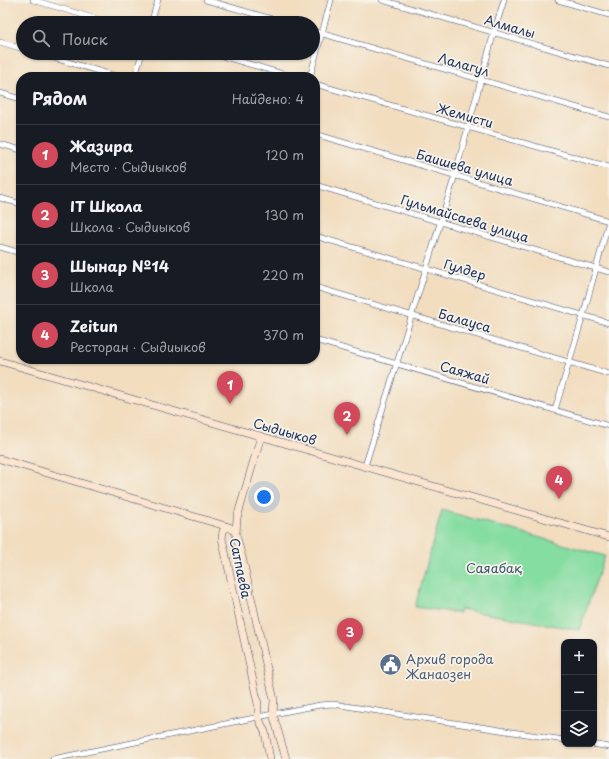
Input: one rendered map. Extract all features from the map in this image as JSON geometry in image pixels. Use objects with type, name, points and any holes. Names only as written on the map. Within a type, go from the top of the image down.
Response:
[{"type":"street","points":[[33,0],[87,16]]},
{"type":"street","points":[[153,16],[158,0]]},
{"type":"street","points":[[206,0],[262,16]]},
{"type":"street","points":[[320,44],[332,0]]},
{"type":"street","name":"Алмалы","points":[[382,0],[609,66]]},
{"type":"street","points":[[364,466],[455,176],[480,80],[504,0]]},
{"type":"street","points":[[558,0],[609,15]]},
{"type":"street","name":"Лалагул","points":[[320,33],[609,117]]},
{"type":"street","points":[[0,42],[16,47]]},
{"type":"street","points":[[61,60],[102,72]]},
{"type":"street","points":[[137,72],[140,60]]},
{"type":"street","points":[[236,60],[276,72]]},
{"type":"street","points":[[312,72],[315,60]]},
{"type":"street","name":"Жемисти","points":[[320,85],[609,167]]},
{"type":"street","points":[[0,93],[16,98]]},
{"type":"street","name":"Баишева улица","points":[[320,136],[609,221]]},
{"type":"street","points":[[0,144],[16,149]]},
{"type":"street","name":"Гульмайсаева улица","points":[[320,186],[609,272]]},
{"type":"street","points":[[0,198],[16,203]]},
{"type":"street","points":[[555,410],[609,221]]},
{"type":"street","name":"Гулдер","points":[[320,237],[609,323]]},
{"type":"street","points":[[0,247],[16,252]]},
{"type":"street","name":"Балауса","points":[[320,289],[609,374]]},
{"type":"street","name":"Саяжай","points":[[320,341],[609,426]]},
{"type":"street","name":"Сыдиыков","points":[[0,361],[609,537]]},
{"type":"street","points":[[236,533],[237,518],[261,436]]},
{"type":"street","points":[[0,459],[228,527],[237,518]]},
{"type":"street","points":[[213,522],[217,526],[222,538]]},
{"type":"street","name":"Сатпаева","points":[[270,759],[264,732],[258,717],[258,704],[222,538],[223,531],[228,527],[236,533],[274,700],[273,714],[286,759]]},
{"type":"street","points":[[54,759],[273,714],[333,704],[561,740]]},
{"type":"street","points":[[597,745],[609,747]]},
{"type":"green space","name":"Саяабақ","points":[[442,510],[605,556],[579,630],[460,609],[459,613],[415,607]]},
{"type":"place","name":"Жазира","points":[[230,404]]},
{"type":"place","name":"IT Школа","points":[[347,435]]},
{"type":"place","name":"Zeitun","points":[[559,499]]},
{"type":"place","name":"Шынар №14","points":[[350,651]]},
{"type":"place","name":"Архив города Жанаозен","points":[[391,665]]}]
